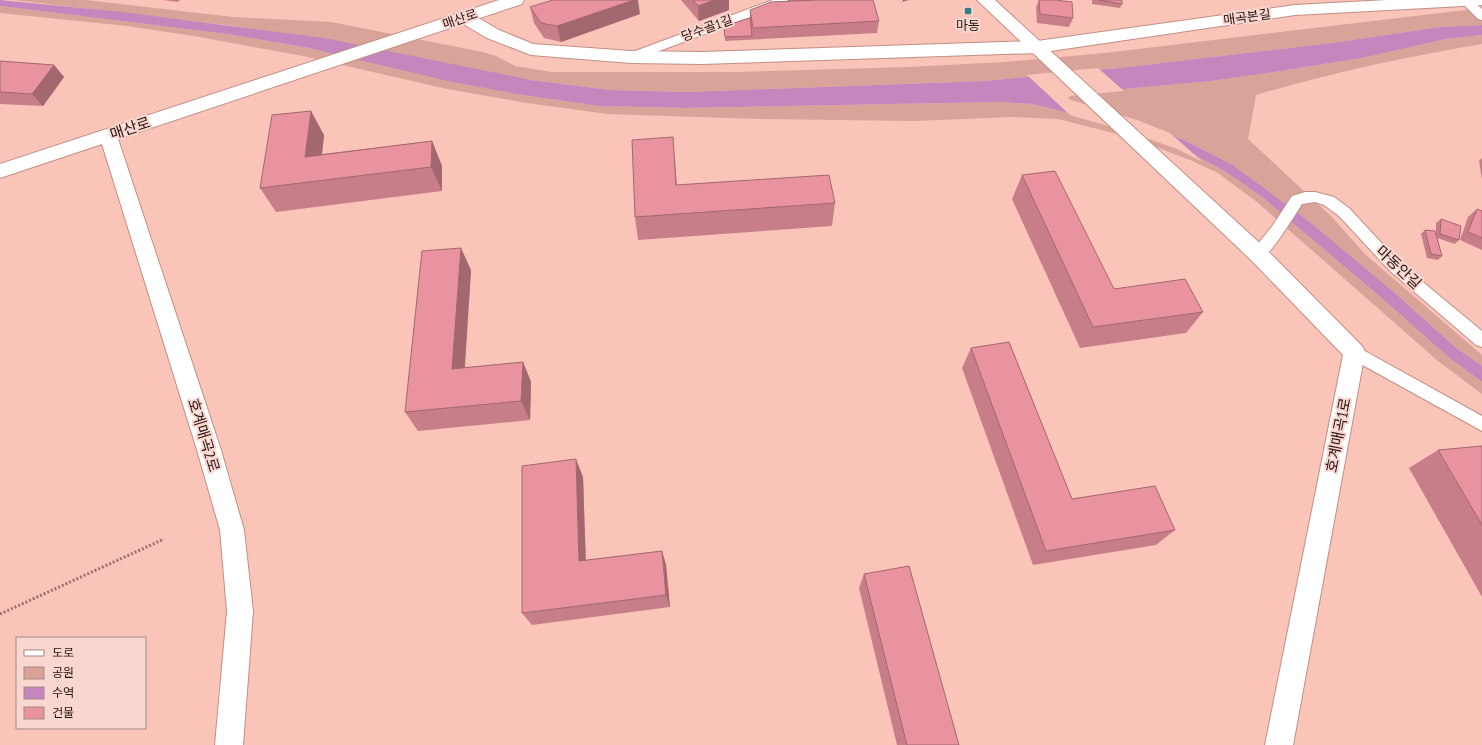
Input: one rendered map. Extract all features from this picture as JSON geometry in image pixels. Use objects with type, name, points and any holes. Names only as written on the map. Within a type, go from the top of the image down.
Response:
[{"type":"street","name":"매산로","points":[[0,171],[261,86],[516,0]]},
{"type":"street","points":[[984,0],[1037,47],[1258,254],[1354,352]]},
{"type":"street","name":"매곡본길","points":[[464,17],[494,34],[531,49],[631,57],[702,58],[1037,47],[1295,10],[1472,2]]},
{"type":"street","name":"호계매곡2로","points":[[108,135],[209,450],[232,530],[240,611],[229,745]]},
{"type":"street","name":"호계매곡1로","points":[[1279,745],[1354,352]]},
{"type":"lane","name":"당수골1길","points":[[631,57],[784,0]]},
{"type":"lane","points":[[1472,2],[1482,16]]},
{"type":"lane","name":"마동안길","points":[[1258,254],[1278,229],[1297,200],[1305,197],[1315,197],[1329,201],[1344,212],[1395,267],[1482,340]]},
{"type":"lane","points":[[1354,352],[1482,424]]},
{"type":"path","points":[[0,614],[164,539]]},
{"type":"green space","points":[[14,0],[86,0],[233,17],[331,22],[483,52],[496,56],[515,66],[552,72],[737,72],[908,67],[1005,62],[1105,53],[1482,8],[1482,25],[1440,27],[1332,43],[1128,67],[984,81],[686,92],[611,90],[531,80],[235,26]]},
{"type":"green space","points":[[0,6],[227,34],[309,48],[529,96],[599,106],[684,108],[1000,102],[1032,104],[1057,110],[1133,131],[1178,147],[1223,170],[1262,197],[1384,300],[1447,356],[1482,382],[1482,394],[1438,361],[1257,202],[1218,173],[1190,160],[1129,137],[1058,119],[1013,117],[915,121],[758,119],[607,114],[527,103],[447,89],[303,56],[194,36],[127,26],[0,13]]},
{"type":"green space","points":[[1482,35],[1482,44],[1368,66],[1256,95],[1248,139],[1330,215],[1366,255],[1482,355],[1482,366],[1455,347],[1395,293],[1310,222],[1233,165],[1184,140],[1136,121],[1064,100],[1070,94],[1212,81],[1268,73],[1360,58],[1446,39]]},
{"type":"water","points":[[0,0],[123,12],[324,38],[531,80],[611,90],[686,92],[984,81],[1128,67],[1332,43],[1440,27],[1482,25],[1482,35],[1446,39],[1361,58],[1212,81],[1070,94],[1065,99],[1136,121],[1184,140],[1233,165],[1310,222],[1395,293],[1455,347],[1482,366],[1482,382],[1447,356],[1384,300],[1262,197],[1223,170],[1178,147],[1133,131],[1057,110],[1032,104],[1000,102],[684,108],[599,106],[529,96],[452,82],[309,48],[227,34],[0,6]]},
{"type":"pier","points":[[1098,68],[1124,91],[1070,96],[1068,99],[1137,120],[1170,133],[1203,162],[1177,149],[1132,133],[1070,115],[1027,75]]},
{"type":"building","points":[[553,0],[634,0],[557,26],[541,23],[530,7]]},
{"type":"building","points":[[693,0],[714,0],[698,6]]},
{"type":"building","points":[[790,0],[816,0],[786,2]]},
{"type":"building","points":[[873,0],[879,21],[753,28],[750,10],[771,2]]},
{"type":"building","points":[[1039,0],[1072,2],[1073,18],[1040,14]]},
{"type":"building","points":[[1099,0],[1122,0],[1122,4]]},
{"type":"building","points":[[750,18],[752,36],[725,37],[724,26]]},
{"type":"building","points":[[0,61],[54,65],[32,94],[0,92]]},
{"type":"building","points":[[311,111],[305,157],[432,141],[431,167],[260,188],[272,115]]},
{"type":"building","points":[[673,137],[676,185],[829,175],[835,203],[635,217],[632,140]]},
{"type":"building","points":[[1055,171],[1114,289],[1185,279],[1203,312],[1093,327],[1022,175]]},
{"type":"building","points":[[1477,209],[1482,211],[1482,238],[1468,232]]},
{"type":"building","points":[[1441,219],[1461,226],[1459,240],[1440,234]]},
{"type":"building","points":[[1425,230],[1435,231],[1442,256],[1431,254]]},
{"type":"building","points":[[461,248],[452,369],[523,362],[521,401],[405,412],[422,251]]},
{"type":"building","points":[[1009,342],[1072,499],[1155,486],[1175,530],[1046,551],[971,348]]},
{"type":"building","points":[[1482,446],[1482,525],[1438,450]]},
{"type":"building","points":[[576,459],[579,561],[662,551],[666,595],[522,613],[522,466]]},
{"type":"building","points":[[909,566],[959,745],[907,745],[864,574]]},
{"type":"place","name":"마동","points":[[968,11]]}]
